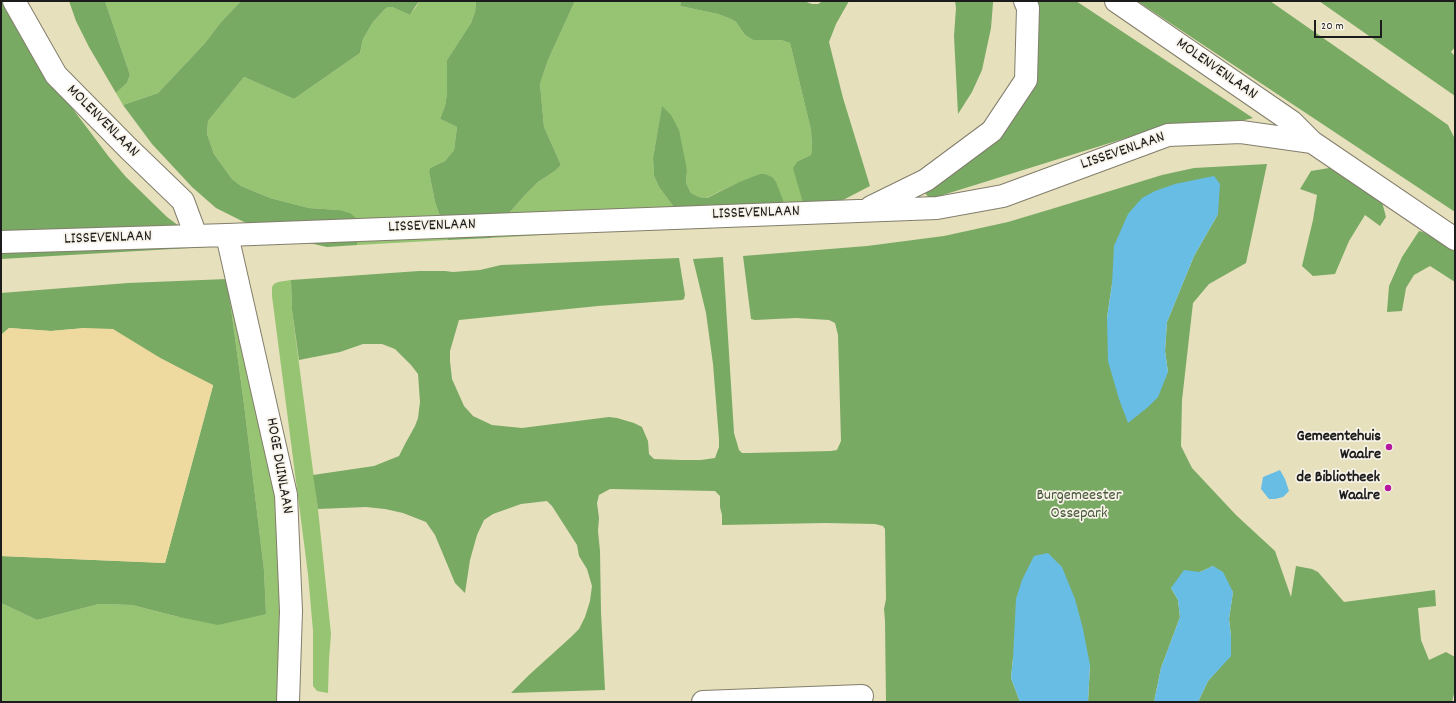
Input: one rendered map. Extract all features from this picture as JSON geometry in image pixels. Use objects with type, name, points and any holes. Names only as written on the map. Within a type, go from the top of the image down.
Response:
[{"type":"street","name":"MOLENVENLAAN","points":[[14,1],[56,75],[183,201],[196,236]]},
{"type":"street","name":"LISSEVENLAAN","points":[[863,210],[926,180],[992,131],[1026,80],[1028,8],[1025,1]]},
{"type":"street","name":"MOLENVENLAAN","points":[[1116,1],[1292,122],[1312,142]]},
{"type":"street","name":"LISSEVENLAAN","points":[[1,242],[227,235],[937,208],[1003,196],[1168,135],[1241,132],[1312,142],[1455,239]]},
{"type":"street","name":"HOGE DUINLAAN","points":[[227,235],[286,495],[291,611],[288,702]]},
{"type":"street","points":[[703,702],[862,696]]},
{"type":"green space","points":[[1,1],[15,1],[57,88],[109,157],[126,177],[167,217],[207,247],[1,259]]},
{"type":"green space","points":[[69,1],[105,1],[130,75],[127,83],[116,93],[89,47],[76,21]]},
{"type":"green space","points":[[105,1],[241,1],[221,22],[205,43],[158,93],[123,105],[116,93],[127,83],[130,75]]},
{"type":"green space","points":[[241,1],[419,1],[410,15],[392,7],[388,7],[384,10],[373,22],[363,39],[360,53],[294,99],[244,77],[208,121],[207,134],[214,154],[232,179],[241,186],[270,198],[309,208],[339,210],[350,213],[358,220],[357,245],[327,247],[273,235],[216,208],[192,187],[152,144],[123,105],[158,93],[205,43],[221,22]]},
{"type":"green space","points":[[419,1],[476,1],[475,12],[471,23],[447,60],[447,93],[445,106],[440,119],[457,127],[454,150],[445,161],[430,168],[429,172],[435,202],[448,240],[357,245],[358,220],[339,210],[309,208],[270,198],[241,186],[232,179],[214,154],[207,134],[208,121],[244,77],[294,99],[360,53],[363,39],[373,22],[384,10],[388,7],[392,7],[410,15]]},
{"type":"green space","points":[[476,1],[575,1],[548,60],[540,84],[544,127],[561,165],[555,171],[538,182],[525,195],[503,220],[491,238],[448,240],[435,202],[429,172],[430,168],[445,161],[454,150],[457,127],[440,119],[445,106],[447,93],[447,60],[471,23],[475,12]]},
{"type":"green space","points":[[575,1],[681,1],[680,6],[718,14],[731,19],[736,22],[745,35],[753,40],[781,40],[790,43],[811,130],[811,155],[798,161],[806,213],[737,183],[706,198],[699,197],[691,193],[686,183],[687,170],[662,107],[653,158],[654,176],[659,187],[690,229],[628,230],[491,238],[503,220],[525,195],[538,182],[555,171],[561,165],[544,127],[540,84],[548,60]]},
{"type":"green space","points":[[681,1],[804,1],[812,4],[818,4],[823,1],[849,1],[836,24],[829,42],[843,98],[870,186],[845,199],[806,213],[793,168],[798,161],[811,155],[811,130],[790,43],[781,40],[753,40],[745,35],[736,22],[731,19],[718,14],[680,6]]},
{"type":"green space","points":[[955,1],[993,1],[991,28],[982,70],[972,92],[958,114],[954,36]]},
{"type":"green space","points":[[1033,1],[1076,1],[1253,118],[1233,123],[1191,122],[1142,133],[930,199],[925,193],[981,152],[1018,113],[1034,79],[1039,37]]},
{"type":"green space","points":[[1137,1],[1270,1],[1448,125],[1455,139],[1455,212]]},
{"type":"green space","points":[[1319,1],[1455,1],[1455,47],[1451,52],[1455,56],[1455,96]]},
{"type":"green space","points":[[662,106],[671,115],[679,130],[687,170],[686,183],[691,193],[699,197],[707,198],[737,183],[760,174],[765,174],[772,177],[776,182],[790,218],[758,226],[690,229],[659,187],[654,176],[653,158]]},
{"type":"green space","name":"Burgemeester Ossepark","points":[[1267,164],[1246,263],[1209,284],[1193,303],[1182,400],[1181,446],[1192,468],[1236,515],[1275,551],[1291,597],[1296,566],[1312,569],[1318,572],[1344,602],[1435,590],[1436,606],[1418,608],[1421,640],[1429,660],[1446,652],[1455,657],[1455,690],[1452,702],[1198,702],[1208,681],[1231,655],[1229,619],[1233,592],[1213,566],[1200,572],[1193,572],[1171,588],[1178,600],[1180,617],[1161,668],[1154,702],[1088,702],[1090,665],[1013,658],[1011,678],[1020,702],[886,702],[884,609],[886,599],[885,529],[883,526],[875,524],[825,523],[722,525],[720,496],[715,491],[610,489],[599,495],[597,503],[599,518],[598,531],[605,690],[511,693],[579,629],[590,601],[592,586],[587,569],[579,556],[577,545],[552,506],[547,501],[521,504],[493,514],[484,520],[477,535],[470,560],[465,593],[455,583],[435,535],[426,522],[403,513],[385,509],[366,507],[318,509],[313,475],[374,466],[399,456],[418,418],[420,402],[418,374],[395,349],[382,344],[363,344],[340,352],[299,360],[292,310],[291,280],[419,271],[453,272],[480,270],[501,265],[679,258],[685,295],[684,299],[682,300],[598,306],[459,320],[450,351],[450,361],[452,379],[464,406],[473,416],[492,425],[522,428],[609,417],[617,418],[642,427],[648,441],[649,454],[654,459],[701,460],[715,458],[719,447],[719,439],[713,364],[706,313],[693,259],[723,257],[734,433],[739,450],[742,453],[831,451],[837,450],[841,441],[838,335],[835,323],[829,320],[796,318],[751,319],[743,256],[867,246],[944,236],[1008,222],[1162,175],[1194,168]],"holes":[[[1218,214],[1194,256],[1167,322],[1165,351],[1168,372],[1107,318],[1112,284]]]},
{"type":"green space","points":[[1335,167],[1381,198],[1386,217],[1380,226],[1365,215],[1349,241],[1335,274],[1313,276],[1302,266],[1313,220],[1317,195],[1300,189],[1311,171]]},
{"type":"green space","points":[[1419,231],[1440,241],[1455,251],[1455,282],[1430,266],[1414,275],[1406,288],[1402,311],[1387,312],[1389,286],[1402,257]]},
{"type":"green space","points":[[227,279],[269,451],[276,506],[281,611],[278,702],[1,702],[1,603],[37,620],[99,604],[132,605],[179,617],[266,614],[264,570]]},
{"type":"green space","points":[[227,279],[264,570],[266,614],[218,625],[132,605],[99,604],[37,620],[1,603],[1,556],[165,563],[213,386],[162,359],[85,328],[51,331],[9,328],[1,335],[1,293],[128,283]]},
{"type":"green space","points":[[291,280],[292,310],[318,509],[331,634],[328,693],[317,691],[313,686],[313,631],[308,574],[272,296],[272,287],[274,284]]},
{"type":"sand","points":[[9,328],[51,331],[85,328],[113,329],[162,359],[213,385],[165,563],[1,556],[1,335]]},
{"type":"water","points":[[1214,176],[1220,184],[1218,214],[1194,256],[1167,322],[1165,351],[1168,372],[1158,397],[1128,423],[1108,361],[1107,318],[1112,284],[1114,246],[1128,214],[1142,198],[1155,191],[1175,184]]},
{"type":"water","points":[[1280,470],[1289,491],[1283,497],[1269,499],[1261,489],[1263,477]]},
{"type":"water","points":[[1048,553],[1062,567],[1075,599],[1090,665],[1088,702],[1020,702],[1011,678],[1016,599],[1022,580],[1034,556]]},
{"type":"water","points":[[1213,566],[1223,572],[1233,592],[1229,619],[1231,656],[1208,681],[1198,702],[1154,702],[1161,668],[1180,617],[1178,600],[1171,588],[1184,570],[1200,572]]},
{"type":"place","name":"Gemeentehuis Waalre","points":[[1389,447]]},
{"type":"place","name":"de Bibliotheek Waalre","points":[[1388,488]]}]
